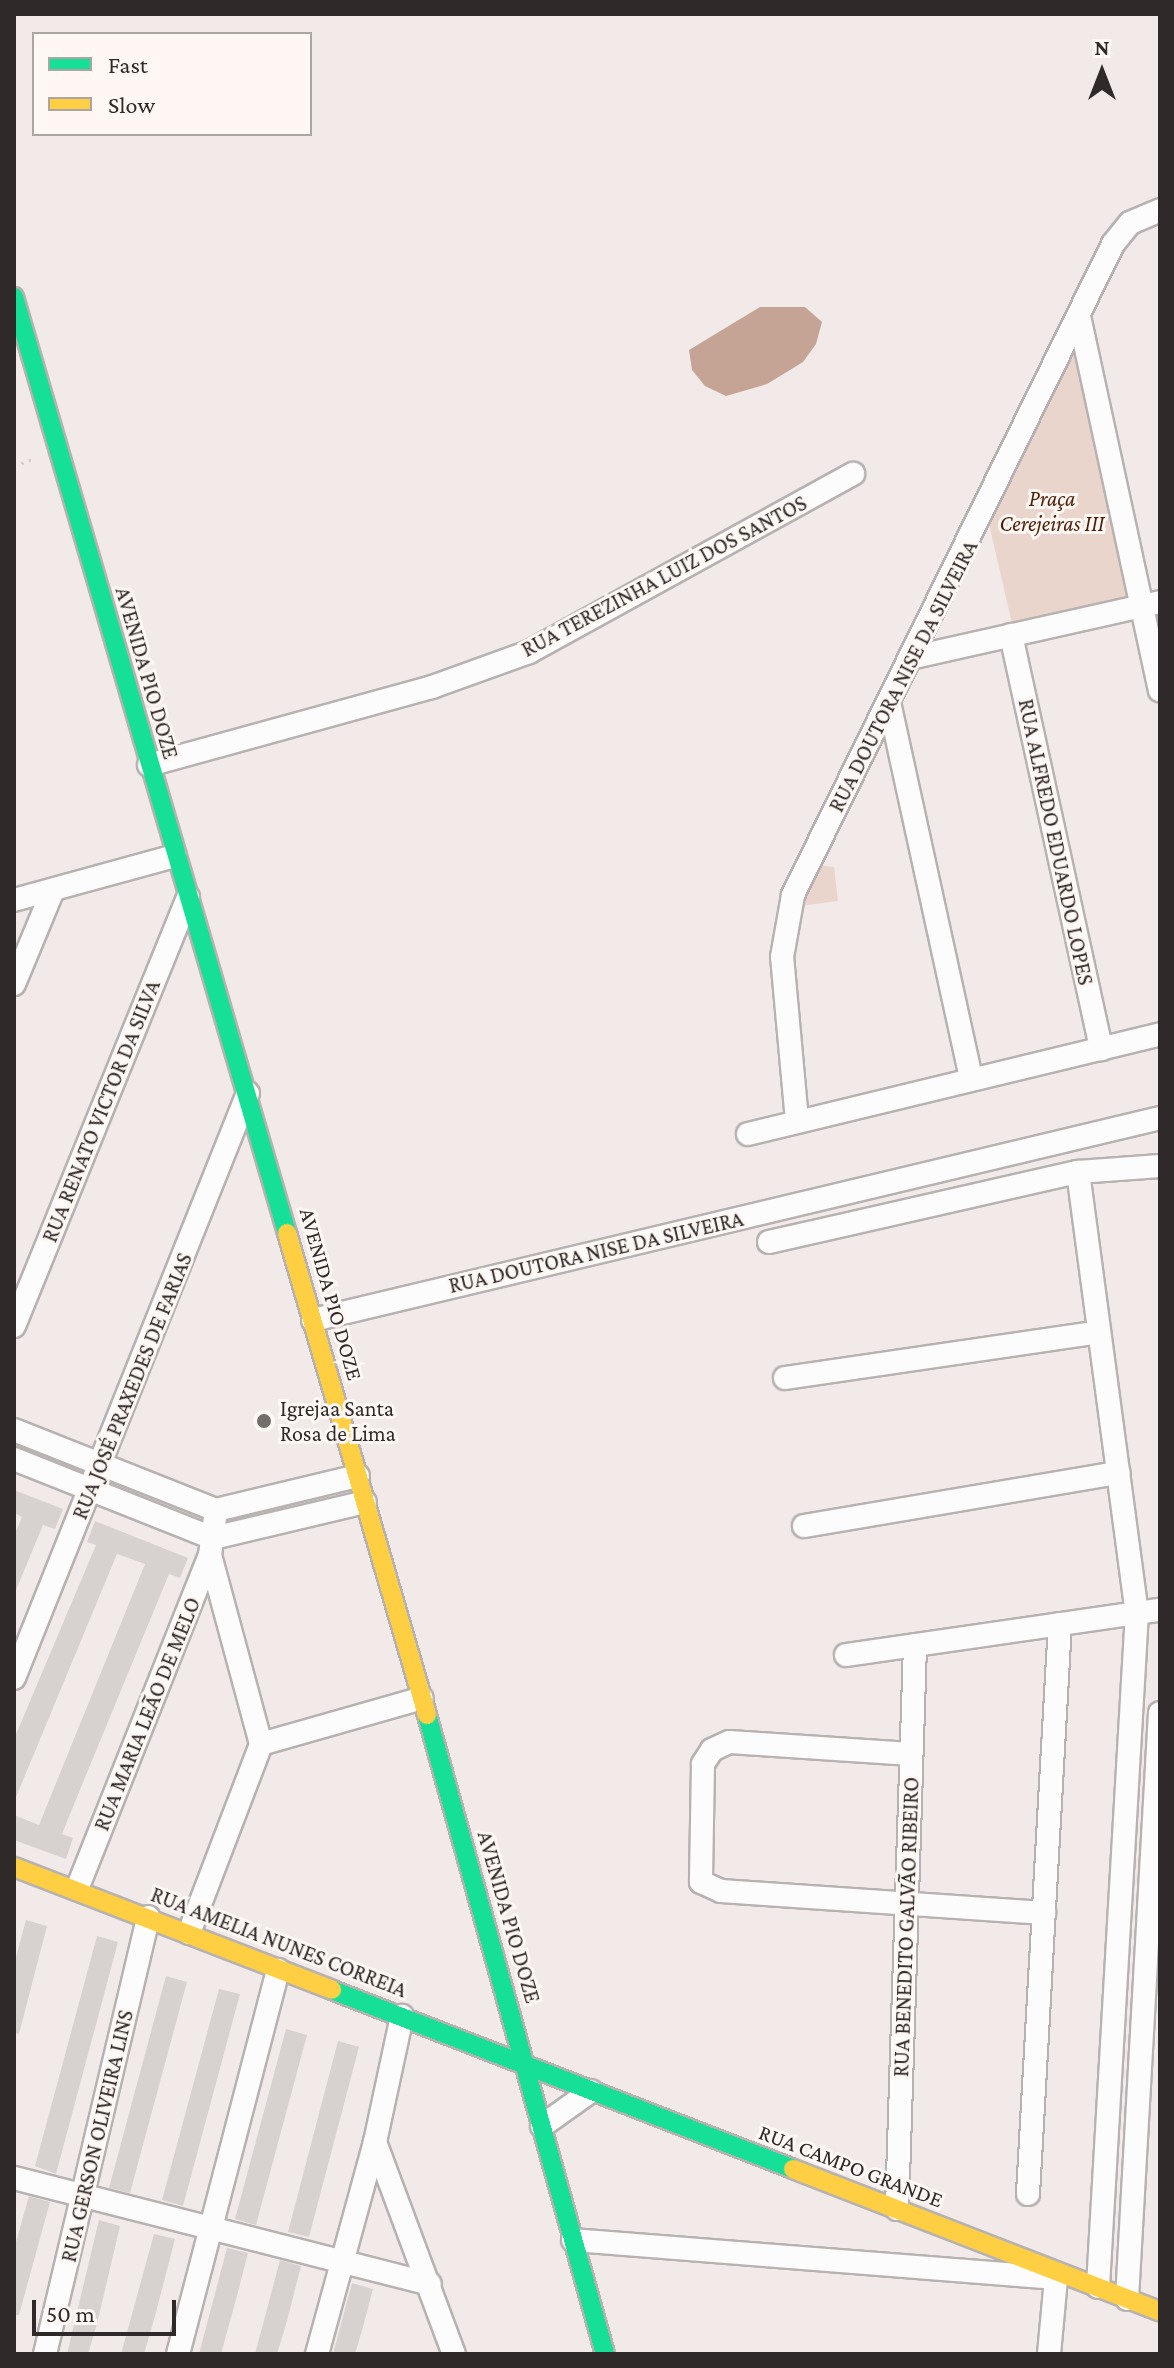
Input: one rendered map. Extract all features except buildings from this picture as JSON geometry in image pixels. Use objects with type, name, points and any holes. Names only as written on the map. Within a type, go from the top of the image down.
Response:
[{"type":"street","name":"RUA DOUTORA NISE DA SILVEIRA","points":[[797,1121],[782,957],[785,916],[1113,244],[1151,213]]},
{"type":"street","name":"AVENIDA PIO DOZE","points":[[14,297],[422,1698],[605,2354]]},
{"type":"street","points":[[1079,316],[1151,604],[1160,690]]},
{"type":"street","name":"RUA TEREZINHA LUIZ DOS SANTOS","points":[[149,765],[432,687],[529,652],[853,474]]},
{"type":"street","points":[[914,657],[1151,604]]},
{"type":"street","name":"RUA ALFREDO EDUARDO LOPES","points":[[1011,635],[1101,1049]]},
{"type":"street","points":[[889,702],[971,1079]]},
{"type":"street","points":[[14,900],[175,856]]},
{"type":"street","points":[[14,984],[53,890]]},
{"type":"street","name":"RUA RENATO VICTOR DA SILVA","points":[[14,1326],[188,897]]},
{"type":"street","points":[[748,1134],[1160,1034]]},
{"type":"street","name":"RUA JOSÉ PRAXEDES DE FARIAS","points":[[14,1678],[248,1093]]},
{"type":"street","name":"RUA DOUTORA NISE DA SILVEIRA","points":[[313,1320],[1160,1118]]},
{"type":"street","points":[[769,1242],[1078,1172],[1160,1166]]},
{"type":"street","points":[[1049,2354],[1077,2282],[1119,1943],[1137,1612],[1078,1172]]},
{"type":"street","points":[[785,1378],[1099,1332]]},
{"type":"street","points":[[14,1430],[216,1510],[358,1476]]},
{"type":"street","points":[[14,1459],[212,1546],[365,1502]]},
{"type":"street","points":[[804,1526],[1119,1473]]},
{"type":"street","points":[[189,1933],[261,1744],[212,1546],[216,1510]]},
{"type":"street","name":"RUA MARIA LEÃO DE MELO","points":[[77,1889],[212,1546]]},
{"type":"street","points":[[846,1655],[1160,1610]]},
{"type":"street","points":[[1028,2194],[1060,1624]]},
{"type":"street","name":"RUA BENEDITO GALVÃO RIBEIRO","points":[[897,2209],[915,1645]]},
{"type":"street","points":[[261,1744],[422,1698]]},
{"type":"street","points":[[1127,2299],[1160,1713]]},
{"type":"street","points":[[911,1754],[729,1742],[712,1750],[703,1764],[698,1861],[701,1882],[721,1891],[1044,1913]]},
{"type":"street","name":"RUA AMELIA NUNES CORREIA","points":[[14,1870],[77,1889],[525,2065]]},
{"type":"street","name":"RUA GERSON OLIVEIRA LINS","points":[[45,2354],[148,1917]]},
{"type":"street","points":[[1119,1943],[1147,1943]]},
{"type":"street","points":[[178,2354],[278,1970]]},
{"type":"street","points":[[317,2354],[375,2142],[402,2016]]},
{"type":"street","name":"RUA CAMPO GRANDE","points":[[525,2065],[1077,2282],[1160,2311]]},
{"type":"street","points":[[542,2126],[591,2091]]},
{"type":"street","points":[[375,2142],[454,2354]]},
{"type":"street","points":[[14,2178],[341,2264],[430,2284]]},
{"type":"street","points":[[573,2240],[1077,2282]]},
{"type":"green space","name":"Praça Cerejeiras III","points":[[1076,318],[1136,601],[1013,628],[984,502]]},
{"type":"green space","points":[[820,865],[834,867],[838,901],[800,906]]},
{"type":"shaded area","points":[[760,307],[805,307],[822,322],[816,344],[803,362],[767,384],[726,396],[705,386],[692,370],[689,350]]},
{"type":"traffic: fast","points":[[14,297],[287,1233]]},
{"type":"traffic: fast","points":[[427,1715],[605,2354]]},
{"type":"traffic: fast","points":[[332,1990],[793,2169]]},
{"type":"traffic: slow","points":[[287,1233],[427,1715]]},
{"type":"traffic: slow","points":[[14,1867],[332,1990]]},
{"type":"traffic: slow","points":[[793,2169],[1160,2311]]},
{"type":"place","name":"Igrejaa Santa Rosa de Lima","points":[[264,1421]]}]
